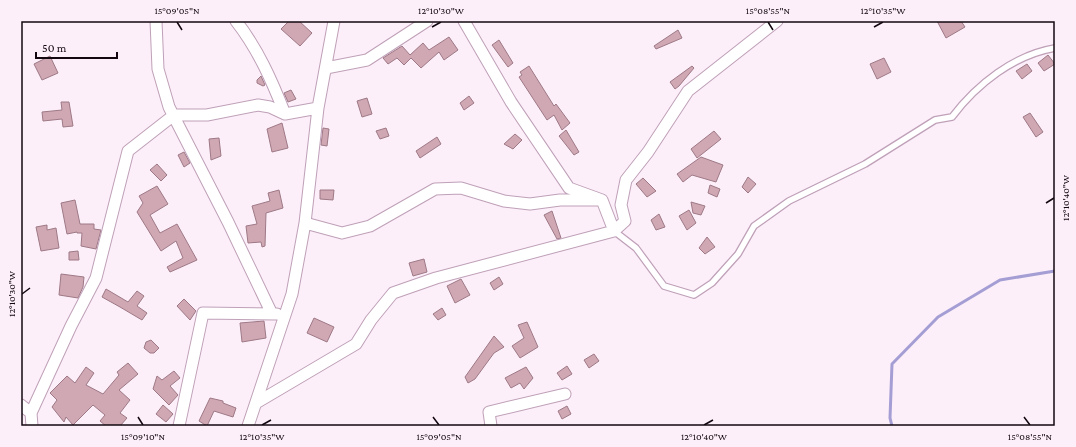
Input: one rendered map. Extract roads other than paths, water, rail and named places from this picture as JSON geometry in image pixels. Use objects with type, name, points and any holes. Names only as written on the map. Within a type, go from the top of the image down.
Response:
[{"type":"street","points":[[156,21],[158,69],[169,107],[228,222],[272,314]]},
{"type":"street","points":[[236,21],[248,37],[271,76],[285,114]]},
{"type":"street","points":[[249,426],[292,294],[305,223],[318,108],[334,21]]},
{"type":"street","points":[[326,68],[367,60],[427,21]]},
{"type":"street","points":[[464,21],[511,102],[569,188],[602,200],[614,231]]},
{"type":"street","points":[[256,403],[356,344],[371,320],[393,293],[436,278],[614,231],[625,221],[621,205],[626,180],[648,152],[688,92],[777,21]]},
{"type":"street","points":[[32,426],[31,413],[71,326],[96,278],[128,152],[174,115],[207,115],[258,105],[270,107],[285,114],[318,108]]},
{"type":"street","points":[[305,223],[342,233],[370,226],[434,189],[461,188],[504,202],[530,204],[560,200],[602,200]]},
{"type":"street","points":[[179,426],[203,313],[285,314]]},
{"type":"street","points":[[491,426],[488,412],[565,394]]},
{"type":"street","points":[[21,405],[31,413]]},
{"type":"lane","points":[[614,231],[636,248],[664,286],[694,295],[712,284],[738,254],[754,226],[789,201],[865,164],[935,120],[952,117],[966,98],[1017,59],[1041,50],[1055,48]]},
{"type":"waterway","points":[[892,426],[890,418],[892,364],[938,317],[1000,280],[1055,271]]}]
